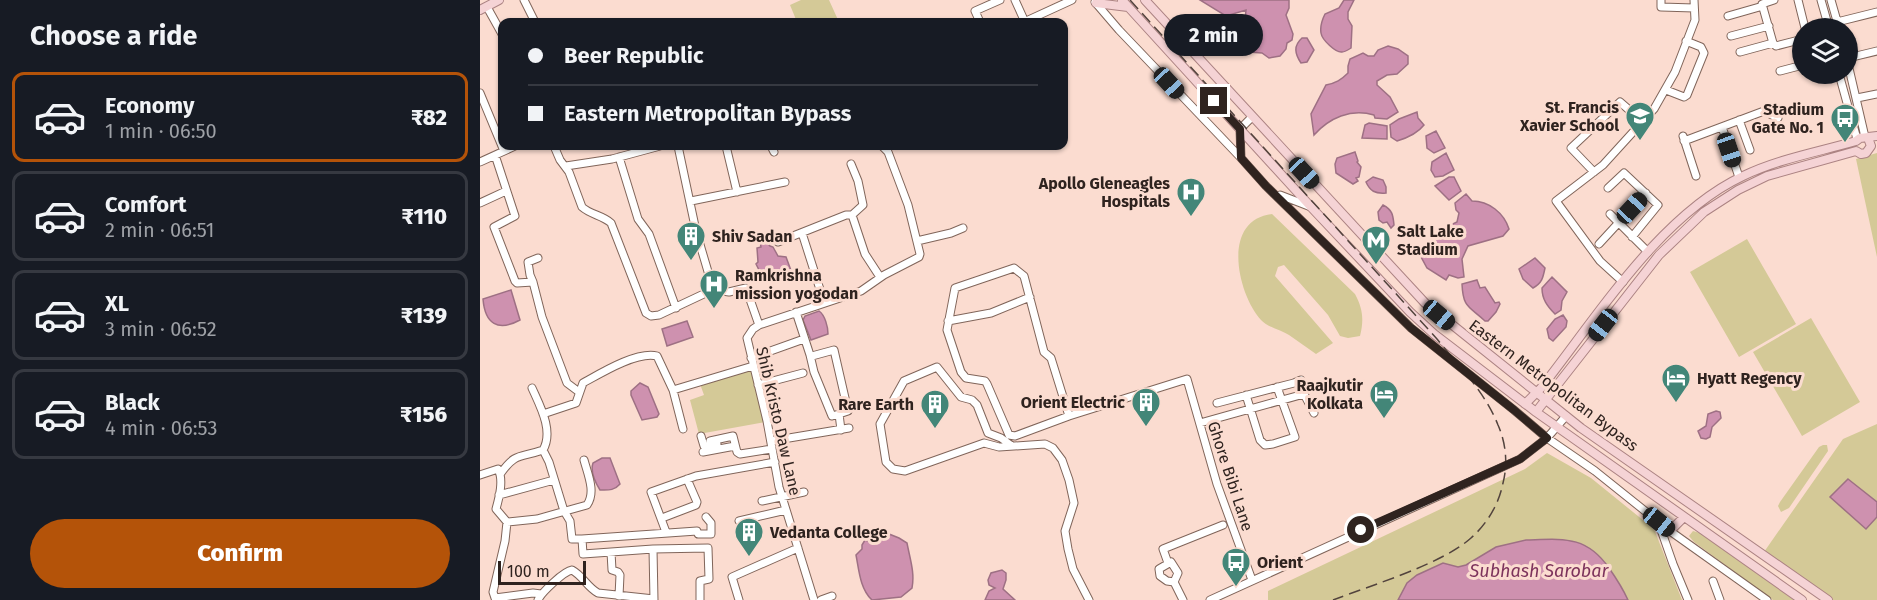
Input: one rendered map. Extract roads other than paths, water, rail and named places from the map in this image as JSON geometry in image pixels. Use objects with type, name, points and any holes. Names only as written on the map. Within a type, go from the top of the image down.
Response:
[{"type":"main road","points":[[484,8],[500,0]]},
{"type":"main road","name":"Eastern Metropolitan Bypass","points":[[1122,0],[1311,207],[1410,312],[1434,334],[1557,428],[1802,600]]},
{"type":"main road","name":"Eastern Metropolitan Bypass","points":[[1145,0],[1425,303],[1566,416],[1828,600]]},
{"type":"main road","points":[[1095,1],[1128,7]]},
{"type":"main road","points":[[1536,412],[1617,306],[1679,234],[1716,203],[1737,190],[1767,177],[1856,151],[1864,153],[1874,148],[1865,138]]},
{"type":"main road","points":[[1856,151],[1854,146],[1865,138]]},
{"type":"main road","points":[[1525,404],[1648,252],[1671,226],[1702,199],[1739,177],[1764,167],[1865,138]]},
{"type":"main road","points":[[1764,167],[1767,177]]},
{"type":"main road","points":[[1671,226],[1679,234]]},
{"type":"main road","points":[[1670,531],[1684,517]]},
{"type":"street","points":[[524,0],[533,18]]},
{"type":"street","points":[[978,18],[973,9],[1000,0]]},
{"type":"street","points":[[1015,0],[1022,18]]},
{"type":"street","points":[[1623,282],[1600,261],[1556,201],[1603,165],[1643,122],[1666,90],[1695,20],[1694,4],[1661,7],[1661,0]]},
{"type":"street","points":[[1728,16],[1763,6],[1762,4],[1774,0]]},
{"type":"street","points":[[1798,0],[1802,18]]},
{"type":"street","points":[[1821,0],[1826,18]]},
{"type":"street","points":[[1831,0],[1836,18]]},
{"type":"street","points":[[1032,18],[1067,1]]},
{"type":"street","points":[[1095,1],[1126,38],[1241,158],[1411,328],[1547,438],[1595,471],[1670,531],[1767,600]]},
{"type":"street","points":[[1763,6],[1773,43]]},
{"type":"street","points":[[484,8],[498,28]]},
{"type":"street","points":[[1858,18],[1877,12]]},
{"type":"street","points":[[1731,36],[1768,26]]},
{"type":"street","points":[[1666,90],[1684,97],[1687,95],[1704,53],[1701,47],[1686,41]]},
{"type":"street","points":[[1740,52],[1773,43],[1776,46],[1792,42]]},
{"type":"street","points":[[1858,56],[1877,51]]},
{"type":"street","points":[[1780,71],[1792,68]]},
{"type":"street","points":[[1843,84],[1865,138]]},
{"type":"street","points":[[1853,84],[1865,138]]},
{"type":"street","points":[[480,93],[498,136]]},
{"type":"street","points":[[1857,98],[1877,94]]},
{"type":"street","points":[[1594,172],[1571,148],[1620,102],[1643,122]]},
{"type":"street","points":[[1696,176],[1683,138],[1722,127],[1764,111],[1778,118]]},
{"type":"street","points":[[1241,158],[1240,129],[1252,117]]},
{"type":"street","points":[[1739,120],[1750,150]]},
{"type":"street","points":[[1722,127],[1739,177]]},
{"type":"street","points":[[556,150],[560,160],[566,166],[582,207],[586,211],[604,217],[611,223],[646,313],[651,316],[659,315],[710,291],[729,292],[746,288],[759,325]]},
{"type":"street","points":[[566,166],[645,150]]},
{"type":"street","points":[[679,150],[696,231],[709,275],[710,291]]},
{"type":"street","points":[[727,150],[737,192]]},
{"type":"street","points":[[886,150],[908,205],[917,241],[963,228]]},
{"type":"street","points":[[480,162],[504,151]]},
{"type":"street","points":[[495,155],[515,216],[494,227],[515,281],[517,283],[533,282]]},
{"type":"street","points":[[619,157],[638,219],[650,234],[676,308]]},
{"type":"street","points":[[778,242],[846,215],[852,215],[863,205],[852,164]]},
{"type":"street","points":[[1608,188],[1624,173],[1658,205],[1632,237]]},
{"type":"street","points":[[691,201],[785,182]]},
{"type":"street","points":[[480,204],[506,191]]},
{"type":"street","points":[[1275,193],[1311,207]]},
{"type":"street","points":[[1599,244],[1646,193]]},
{"type":"street","points":[[1610,214],[1648,252]]},
{"type":"street","points":[[852,215],[865,254],[880,277]]},
{"type":"street","points":[[802,233],[824,302]]},
{"type":"street","name":"Shib Kristo Daw Lane","points":[[811,599],[782,497],[747,338],[759,325],[861,291],[880,277],[919,257],[917,241]]},
{"type":"street","points":[[538,258],[528,262],[542,317],[567,383],[579,392]]},
{"type":"street","points":[[1014,268],[1024,276],[1030,297],[1044,352],[1051,358],[1069,416],[1015,436],[1009,435],[985,381],[966,378],[961,372],[947,330],[955,288],[1014,268]]},
{"type":"street","points":[[948,321],[991,313],[1030,297]]},
{"type":"street","points":[[796,312],[804,339],[832,416],[848,411],[834,350],[810,355]]},
{"type":"street","points":[[673,390],[752,362],[804,339]]},
{"type":"street","points":[[543,414],[576,403],[584,383],[612,367],[655,354],[673,390],[683,429]]},
{"type":"street","points":[[984,443],[988,433],[977,405],[972,399],[961,397],[937,367],[904,381],[880,424],[886,462],[893,469],[905,471],[984,443],[999,447],[1045,444],[1053,448],[1062,460],[1074,503],[1065,531],[1073,569],[1088,599],[1096,600]]},
{"type":"street","points":[[758,386],[803,373]]},
{"type":"street","name":"Ghore Bibi Lane","points":[[1069,416],[1187,380],[1216,484],[1252,580]]},
{"type":"street","points":[[1217,403],[1301,380]]},
{"type":"street","points":[[1246,395],[1260,440],[1265,445],[1273,444],[1295,437],[1277,387]]},
{"type":"street","points":[[532,388],[543,414],[546,432],[543,450],[564,511],[570,521],[572,539],[666,532],[697,531],[698,534],[711,534],[711,523],[706,518]]},
{"type":"street","points":[[1200,423],[1304,394],[1314,413]]},
{"type":"street","points":[[771,441],[845,429],[839,414]]},
{"type":"street","points":[[1210,600],[1520,459],[1547,438],[1566,416]]},
{"type":"street","points":[[988,433],[1012,446]]},
{"type":"street","points":[[701,436],[705,446],[735,443]]},
{"type":"street","points":[[710,441],[732,436],[737,452],[740,454],[772,449]]},
{"type":"street","points":[[703,452],[735,443]]},
{"type":"street","points":[[543,450],[516,456],[510,460],[501,474],[496,510],[507,522],[493,592],[495,598],[533,593],[539,597],[564,573],[572,570],[597,593],[654,599],[653,549]]},
{"type":"street","points":[[507,522],[557,515],[587,505],[592,499],[585,460]]},
{"type":"street","points":[[666,532],[651,492],[687,479],[775,462]]},
{"type":"street","points":[[480,475],[498,469],[501,474]]},
{"type":"street","points":[[662,518],[696,505],[697,502],[687,479]]},
{"type":"street","points":[[499,495],[554,480]]},
{"type":"street","points":[[762,501],[804,492]]},
{"type":"street","points":[[739,521],[786,510]]},
{"type":"street","points":[[1659,522],[1688,600]]},
{"type":"street","points":[[1168,563],[1163,549],[1223,525]]},
{"type":"street","points":[[582,539],[583,554],[708,548],[710,579],[700,581],[700,600]]},
{"type":"street","points":[[739,600],[732,577],[798,548]]},
{"type":"street","points":[[611,552],[612,570],[620,575],[619,596]]},
{"type":"street","points":[[1168,563],[1171,562],[1178,573],[1174,582]]},
{"type":"street","points":[[1168,563],[1159,569],[1160,576],[1167,581],[1174,582]]},
{"type":"street","points":[[1713,581],[1720,600]]},
{"type":"street","points":[[1174,582],[1183,600]]},
{"type":"street","points":[[821,600],[832,596]]},
{"type":"water","points":[[1200,0],[1289,0],[1286,15],[1293,34],[1292,40],[1287,43],[1286,49],[1280,56],[1269,58],[1262,53],[1249,52],[1239,36],[1244,30],[1246,10],[1226,16]]},
{"type":"water","points":[[1344,0],[1354,0],[1348,12],[1348,19],[1352,26],[1351,48],[1339,52],[1322,36],[1321,28],[1325,14],[1339,8]]},
{"type":"water","points":[[1302,38],[1307,38],[1314,50],[1307,62],[1301,63],[1296,50]]},
{"type":"water","points":[[1388,46],[1408,56],[1408,64],[1397,74],[1387,75],[1377,81],[1377,85],[1390,97],[1398,112],[1387,119],[1375,118],[1374,115],[1365,113],[1341,116],[1326,124],[1314,135],[1311,114],[1326,85],[1338,81],[1348,73],[1350,59],[1363,53],[1374,56],[1378,50]]},
{"type":"water","points":[[1417,112],[1418,118],[1424,125],[1421,128],[1412,135],[1397,141],[1391,137],[1390,125]]},
{"type":"water","points":[[1369,123],[1387,126],[1387,139],[1362,138],[1365,125]]},
{"type":"water","points":[[1436,131],[1445,148],[1434,153],[1427,148],[1426,136]]},
{"type":"water","points":[[1355,152],[1357,162],[1361,167],[1359,177],[1356,178],[1358,181],[1353,184],[1336,173],[1335,164],[1337,158]]},
{"type":"water","points":[[1446,153],[1454,170],[1443,176],[1435,177],[1431,170],[1432,162]]},
{"type":"water","points":[[1373,177],[1383,180],[1386,193],[1376,192],[1369,188],[1366,182]]},
{"type":"water","points":[[1449,177],[1454,177],[1461,191],[1449,200],[1435,186]]},
{"type":"water","points":[[1466,194],[1472,201],[1484,203],[1500,213],[1509,229],[1503,236],[1468,246],[1462,259],[1464,277],[1449,275],[1446,280],[1427,268],[1420,255],[1436,232],[1457,222],[1459,213],[1455,203]]},
{"type":"water","points":[[1383,205],[1392,213],[1394,225],[1391,228],[1387,222],[1383,223],[1379,220],[1378,212]]},
{"type":"water","points":[[765,240],[778,256],[786,257],[793,276],[770,281],[761,274],[756,264],[758,262],[757,248],[761,247],[760,242]]},
{"type":"water","points":[[1535,258],[1545,268],[1542,280],[1533,288],[1523,279],[1519,269]]},
{"type":"water","points":[[1552,277],[1567,292],[1562,301],[1561,310],[1555,314],[1542,292],[1542,288]]},
{"type":"water","points":[[1477,280],[1480,288],[1485,287],[1495,303],[1500,304],[1488,321],[1485,321],[1465,302],[1462,284]]},
{"type":"water","points":[[511,290],[520,320],[505,325],[494,323],[487,315],[483,299]]},
{"type":"water","points":[[819,311],[826,321],[828,334],[811,340],[803,320],[805,316]]},
{"type":"water","points":[[1563,315],[1567,321],[1566,327],[1553,341],[1549,338],[1547,329],[1555,319]]},
{"type":"water","points":[[687,321],[693,337],[667,346],[662,329]]},
{"type":"water","points":[[640,383],[648,387],[659,414],[657,417],[642,420],[631,395],[631,391]]},
{"type":"water","points":[[1720,412],[1721,418],[1712,427],[1710,437],[1701,438],[1698,431],[1706,426],[1708,414]]},
{"type":"water","points":[[602,458],[610,458],[620,484],[613,489],[600,490],[594,477],[593,463]]},
{"type":"water","points":[[1848,479],[1877,502],[1877,517],[1866,529],[1830,497]]},
{"type":"water","points":[[879,530],[907,543],[913,582],[912,588],[901,597],[872,600],[862,585],[856,555],[862,549],[865,540],[871,542],[878,538]]},
{"type":"water","name":"Subhash Sarobar","points":[[1551,539],[1582,544],[1600,557],[1628,600],[1398,600],[1407,583],[1417,575],[1443,563],[1458,567],[1466,565],[1496,547],[1526,540]]},
{"type":"water","points":[[1002,570],[1006,573],[1003,589],[1015,600],[985,600],[989,591],[995,588],[989,585],[988,580],[991,573]]},
{"type":"railway","points":[[1130,0],[1463,369],[1486,401],[1501,432],[1506,461],[1505,476],[1495,506],[1477,532],[1443,557],[1333,600]]},
{"type":"place","name":"St. Francis Xavier School","points":[[1640,142]]},
{"type":"place","name":"Stadium Gate No. 1","points":[[1845,144]]},
{"type":"place","name":"Apollo Gleneagles Hospitals","points":[[1191,218]]},
{"type":"place","name":"Shiv Sadan","points":[[691,262]]},
{"type":"place","name":"Salt Lake Stadium","points":[[1376,266]]},
{"type":"place","name":"Ramkrishna mission yogodan","points":[[714,310]]},
{"type":"place","name":"Hyatt Regency","points":[[1676,404]]},
{"type":"place","name":"Raajkutir Kolkata","points":[[1384,420]]},
{"type":"place","name":"Orient Electric","points":[[1146,428]]},
{"type":"place","name":"Rare Earth","points":[[935,430]]},
{"type":"place","name":"Vedanta College","points":[[749,558]]},
{"type":"place","name":"Orient","points":[[1236,588]]}]
